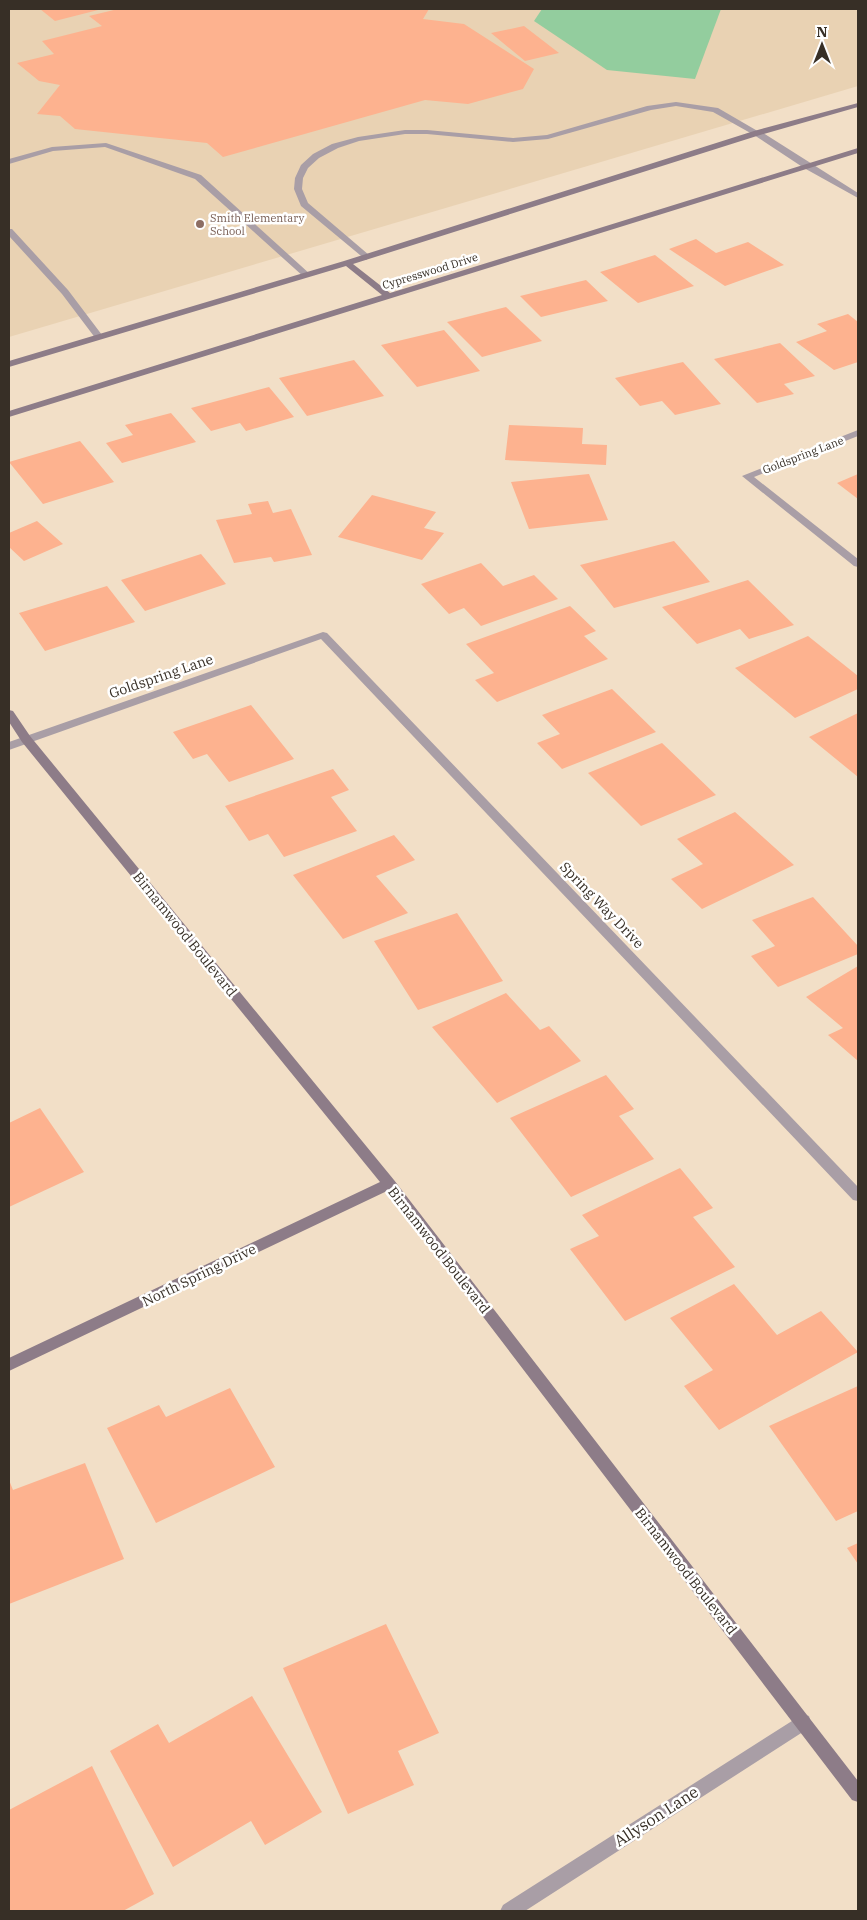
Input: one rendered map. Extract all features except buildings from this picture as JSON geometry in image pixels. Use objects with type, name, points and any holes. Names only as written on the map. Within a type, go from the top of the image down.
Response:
[{"type":"main road","points":[[9,364],[347,263],[757,133],[858,105]]},
{"type":"main road","name":"Cypresswood Drive","points":[[9,414],[858,150]]},
{"type":"main road","points":[[347,263],[388,296]]},
{"type":"main road","name":"Birnamwood Boulevard","points":[[9,714],[26,739],[389,1184],[858,1794]]},
{"type":"main road","name":"North Spring Drive","points":[[9,1365],[389,1184]]},
{"type":"street","points":[[366,257],[304,204],[298,189],[298,178],[304,167],[316,156],[335,146],[358,139],[404,132],[427,132],[513,140],[548,137],[650,108],[676,104],[715,110],[757,133],[807,166],[858,196]]},
{"type":"street","points":[[9,162],[52,149],[106,145],[198,177],[306,274]]},
{"type":"street","points":[[9,231],[65,292],[99,337]]},
{"type":"street","name":"Goldspring Lane","points":[[858,433],[747,476],[858,564]]},
{"type":"street","name":"Goldspring Lane","points":[[9,746],[324,635]]},
{"type":"street","name":"Spring Way Drive","points":[[324,635],[858,1196]]},
{"type":"street","name":"Allyson Lane","points":[[509,1911],[803,1722]]},
{"type":"shaded area","name":"Smith Elementary School","points":[[9,9],[858,9],[858,86],[9,337]]},
{"type":"green space","points":[[542,9],[721,9],[695,79],[607,70],[534,21]]},
{"type":"place","name":"Smith Elementary School","points":[[200,224]]}]
